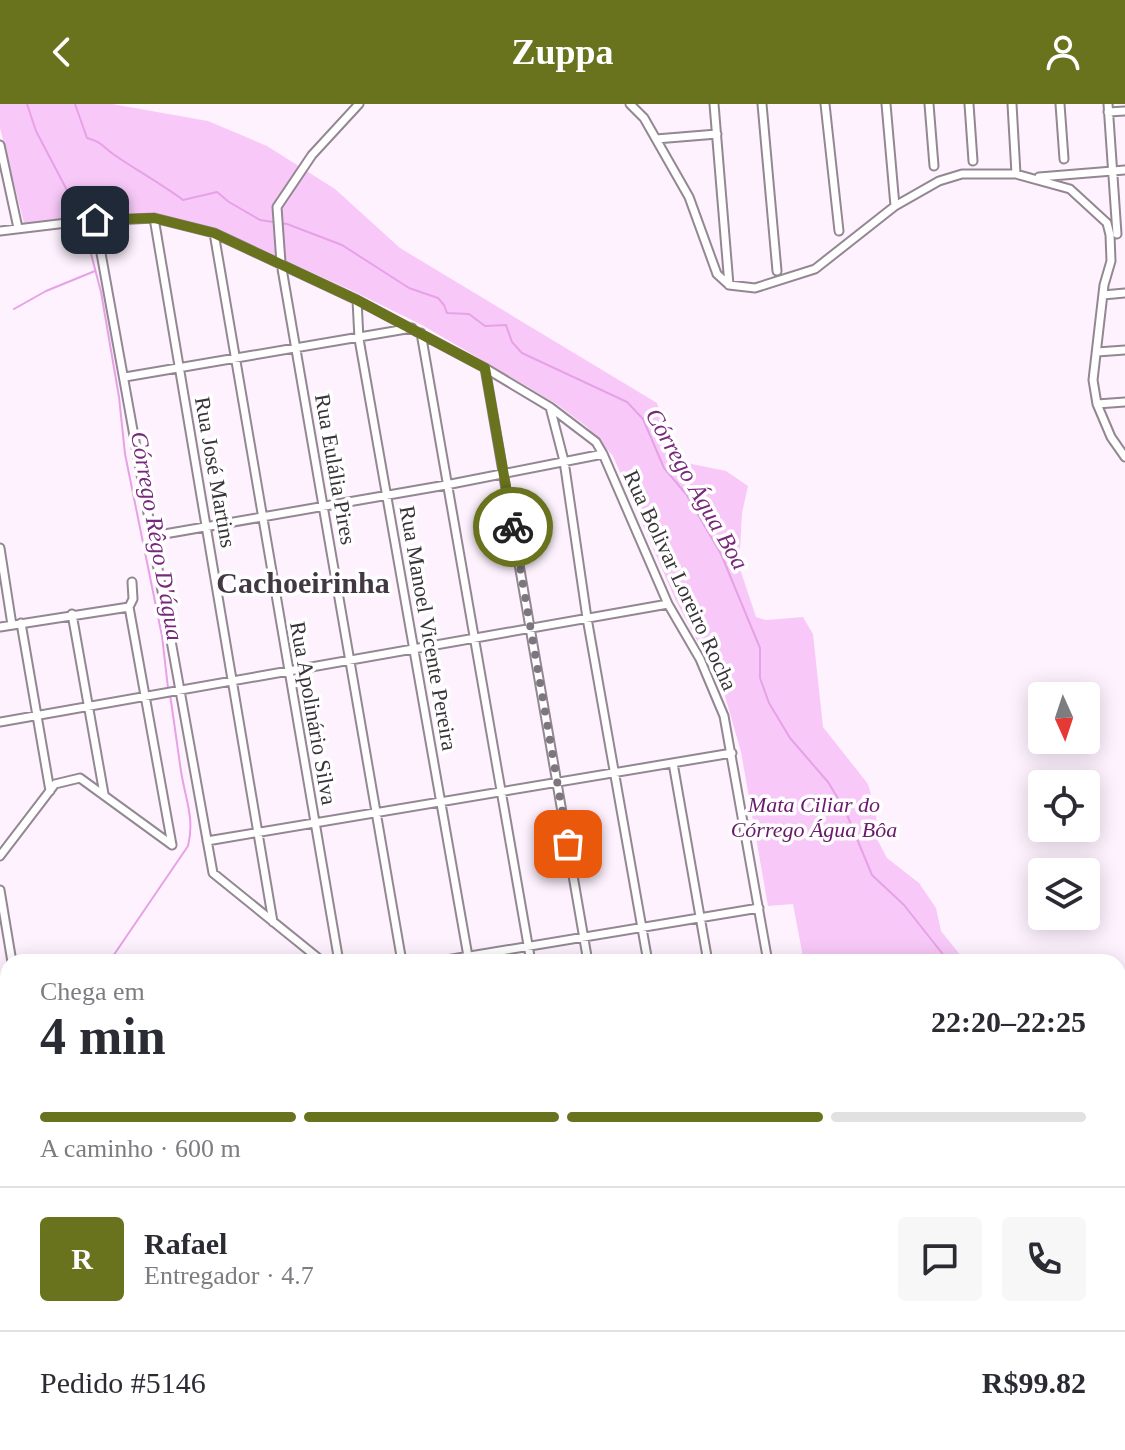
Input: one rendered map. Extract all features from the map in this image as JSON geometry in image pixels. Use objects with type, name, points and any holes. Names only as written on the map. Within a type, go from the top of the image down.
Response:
[{"type":"street","name":"Rua Eulália Pires","points":[[359,104],[312,155],[277,207],[281,263],[401,954]]},
{"type":"street","points":[[630,104],[644,118],[689,197],[717,274],[729,285],[755,288],[815,269],[895,206],[939,181],[962,174],[1016,174],[1070,189],[1117,234]]},
{"type":"street","points":[[714,104],[729,285]]},
{"type":"street","points":[[762,104],[777,271]]},
{"type":"street","points":[[825,104],[839,231]]},
{"type":"street","points":[[886,104],[895,206]]},
{"type":"street","points":[[929,104],[934,166]]},
{"type":"street","points":[[969,104],[973,161]]},
{"type":"street","points":[[1012,104],[1016,174]]},
{"type":"street","points":[[1060,104],[1064,159]]},
{"type":"street","points":[[1125,111],[1108,108],[1117,234],[1103,295],[1093,380],[1097,404],[1111,437],[1122,448],[1125,457]]},
{"type":"street","points":[[656,139],[717,134]]},
{"type":"street","points":[[1,151],[18,228]]},
{"type":"street","points":[[1037,178],[1125,170]]},
{"type":"street","name":"Rua Bolivar Loreiro Rocha","points":[[0,231],[91,220],[154,218],[214,233],[412,328],[550,407],[596,442],[668,604],[715,690],[724,716],[767,954]]},
{"type":"street","name":"Rua José Martins","points":[[154,218],[273,922]]},
{"type":"street","points":[[91,220],[125,377],[178,690],[214,876],[313,954]]},
{"type":"street","name":"Rua Apolinário Silva","points":[[214,233],[338,954]]},
{"type":"street","points":[[1103,295],[1125,293]]},
{"type":"street","name":"Rua Manoel Vicente Pereira","points":[[357,300],[359,339],[468,954]]},
{"type":"street","points":[[125,377],[412,328]]},
{"type":"street","points":[[421,333],[530,954]]},
{"type":"street","points":[[1097,352],[1125,350]]},
{"type":"street","points":[[485,368],[587,954]]},
{"type":"street","points":[[1097,404],[1125,402]]},
{"type":"street","points":[[550,407],[564,461],[587,618],[647,954]]},
{"type":"street","points":[[153,536],[387,496],[603,454]]},
{"type":"street","points":[[0,548],[37,715],[50,791]]},
{"type":"street","points":[[0,856],[55,784],[80,778],[172,845],[129,607],[133,599],[132,582]]},
{"type":"street","points":[[0,722],[668,604]]},
{"type":"street","points":[[0,627],[129,607]]},
{"type":"street","points":[[72,614],[104,794]]},
{"type":"street","points":[[207,841],[732,753]]},
{"type":"street","points":[[673,763],[707,954]]},
{"type":"street","points":[[0,890],[11,954]]},
{"type":"street","points":[[492,954],[759,908]]},
{"type":"green space","name":"Mata Ciliar do Córrego Água Bôa","points":[[0,104],[112,104],[208,121],[267,146],[335,189],[400,248],[657,403],[672,449],[687,463],[726,471],[748,486],[742,513],[739,566],[756,617],[766,620],[803,617],[813,634],[823,727],[868,784],[876,812],[877,839],[887,858],[919,883],[936,908],[941,931],[960,954],[802,954],[793,904],[768,906],[741,752],[723,689],[676,601],[613,456],[587,427],[555,403],[422,325],[214,228],[153,215],[24,223],[0,128]]},
{"type":"waterway","name":"Córrego Rêgo D'água","points":[[27,104],[36,131],[81,217]]},
{"type":"waterway","name":"Córrego Água Boa","points":[[75,104],[87,138],[183,200],[217,192],[260,220],[287,224],[342,245],[409,288],[438,298],[447,313],[469,314],[485,326],[506,325],[512,342],[522,353],[627,402],[643,419],[664,468],[686,494],[721,554],[760,648],[760,678],[769,703],[790,738],[828,782],[845,810],[872,875],[904,905],[943,954]]},
{"type":"waterway","name":"Córrego Rêgo D'água","points":[[83,223],[101,292],[119,397],[125,454],[162,636],[168,688]]},
{"type":"waterway","points":[[14,309],[46,291],[95,271]]},
{"type":"waterway","name":"Córrego Rêgo D'água","points":[[114,954],[188,846],[190,817],[170,695]]},
{"type":"way so far","points":[[513,527],[568,844]]},
{"type":"district","name":"Cachoeirinha","points":[[303,583]]},
{"type":"route","points":[[95,220],[154,218],[214,233],[357,300],[485,368],[513,527]]}]
